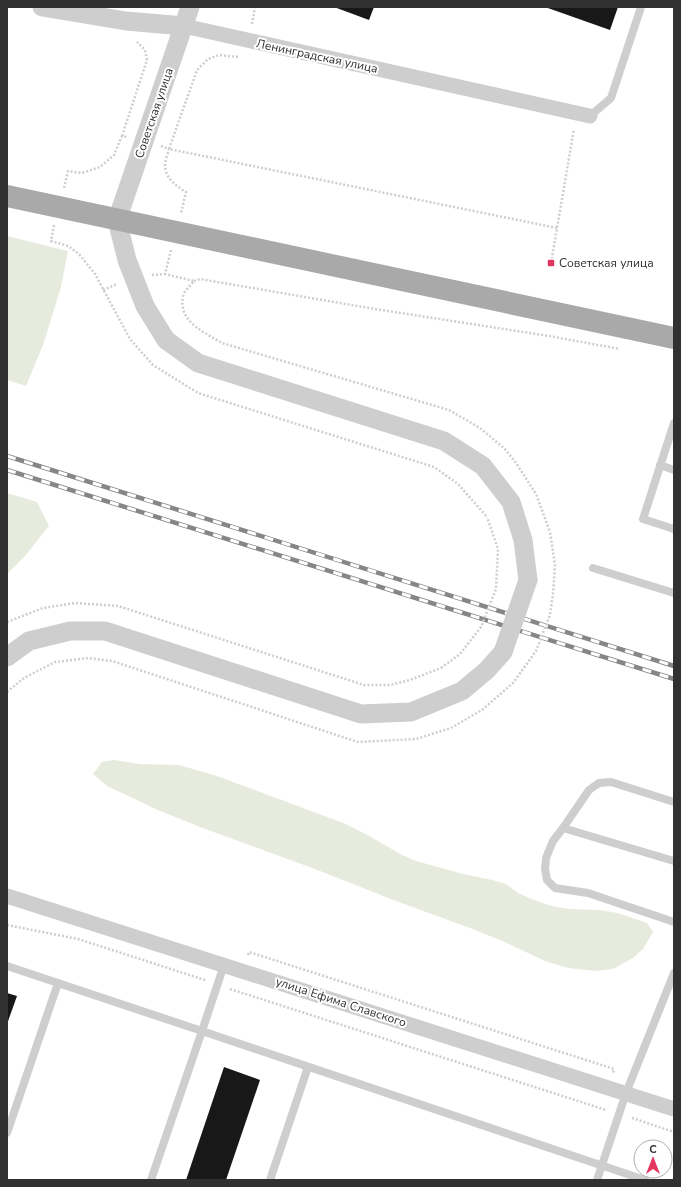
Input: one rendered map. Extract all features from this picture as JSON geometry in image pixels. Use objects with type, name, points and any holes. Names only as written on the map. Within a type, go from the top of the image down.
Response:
[{"type":"main road","points":[[7,196],[674,338]]},
{"type":"street","name":"Ленинградская улица","points":[[42,7],[126,21],[184,26],[583,114]]},
{"type":"street","name":"Советская улица","points":[[116,220],[190,7]]},
{"type":"street","points":[[7,657],[29,640],[70,631],[105,631],[361,714],[411,712],[462,691],[487,670],[504,652],[528,580],[523,540],[511,502],[483,466],[444,441],[198,363],[166,340],[145,306],[127,260],[116,220]]},
{"type":"street","name":"улица Ефима Славского","points":[[7,896],[674,1109]]},
{"type":"lane","points":[[583,114],[611,98],[641,7]]},
{"type":"lane","points":[[674,423],[643,519],[674,529]]},
{"type":"lane","points":[[660,465],[674,470]]},
{"type":"lane","points":[[593,568],[674,592]]},
{"type":"lane","points":[[674,802],[611,782],[599,783],[589,790],[553,841],[546,858],[545,869],[547,880],[555,888],[588,892],[674,922]]},
{"type":"lane","points":[[563,828],[674,861]]},
{"type":"lane","points":[[151,1180],[224,965]]},
{"type":"lane","points":[[7,966],[645,1180]]},
{"type":"lane","points":[[596,1180],[626,1093],[674,973]]},
{"type":"lane","points":[[7,1133],[58,983]]},
{"type":"lane","points":[[270,1180],[308,1067]]},
{"type":"path","points":[[7,622],[43,608],[75,603],[118,606],[364,685],[390,685],[410,680],[441,668],[460,654],[481,628],[496,589],[498,550],[487,517],[458,484],[434,467],[198,393],[153,365],[130,339],[94,274],[79,254],[68,246],[51,241],[68,171],[82,173],[100,167],[114,155],[122,136],[147,60],[145,50],[134,38],[123,35],[126,21]]},
{"type":"path","points":[[194,281],[165,274],[186,192],[177,187],[168,177],[165,165],[169,149],[197,70],[208,60],[219,55],[248,59],[250,41]]},
{"type":"path","points":[[551,263],[557,228],[583,114]]},
{"type":"path","points":[[122,136],[169,149],[557,228]]},
{"type":"path","points":[[7,692],[24,678],[55,662],[88,658],[112,661],[358,742],[416,739],[452,728],[482,710],[513,683],[536,651],[550,615],[556,565],[550,532],[536,494],[505,449],[480,428],[449,410],[222,342],[194,326],[183,311],[183,295],[194,281],[200,278],[375,309],[549,336],[627,350]]},
{"type":"path","points":[[7,925],[78,939],[674,1132]]},
{"type":"shaded area","points":[[7,236],[68,251],[61,287],[43,345],[26,386],[7,380]]},
{"type":"shaded area","points":[[7,493],[37,502],[49,526],[25,556],[7,574]]},
{"type":"shaded area","points":[[114,760],[140,764],[179,765],[217,776],[346,824],[402,855],[416,861],[506,884],[518,893],[551,906],[618,913],[647,923],[653,932],[643,949],[633,958],[613,969],[596,971],[568,968],[545,961],[470,928],[158,810],[107,786],[93,774],[102,762]]},
{"type":"building","points":[[334,7],[374,7],[369,20]]},
{"type":"building","points":[[545,7],[618,7],[610,30]]},
{"type":"building","points":[[7,993],[17,996],[7,1024]]},
{"type":"building","points":[[224,1067],[260,1080],[226,1180],[186,1180]]},
{"type":"railway","points":[[7,456],[674,666]]},
{"type":"railway","points":[[7,470],[674,679]]},
{"type":"place","name":"Советская улица","points":[[551,263]]}]
